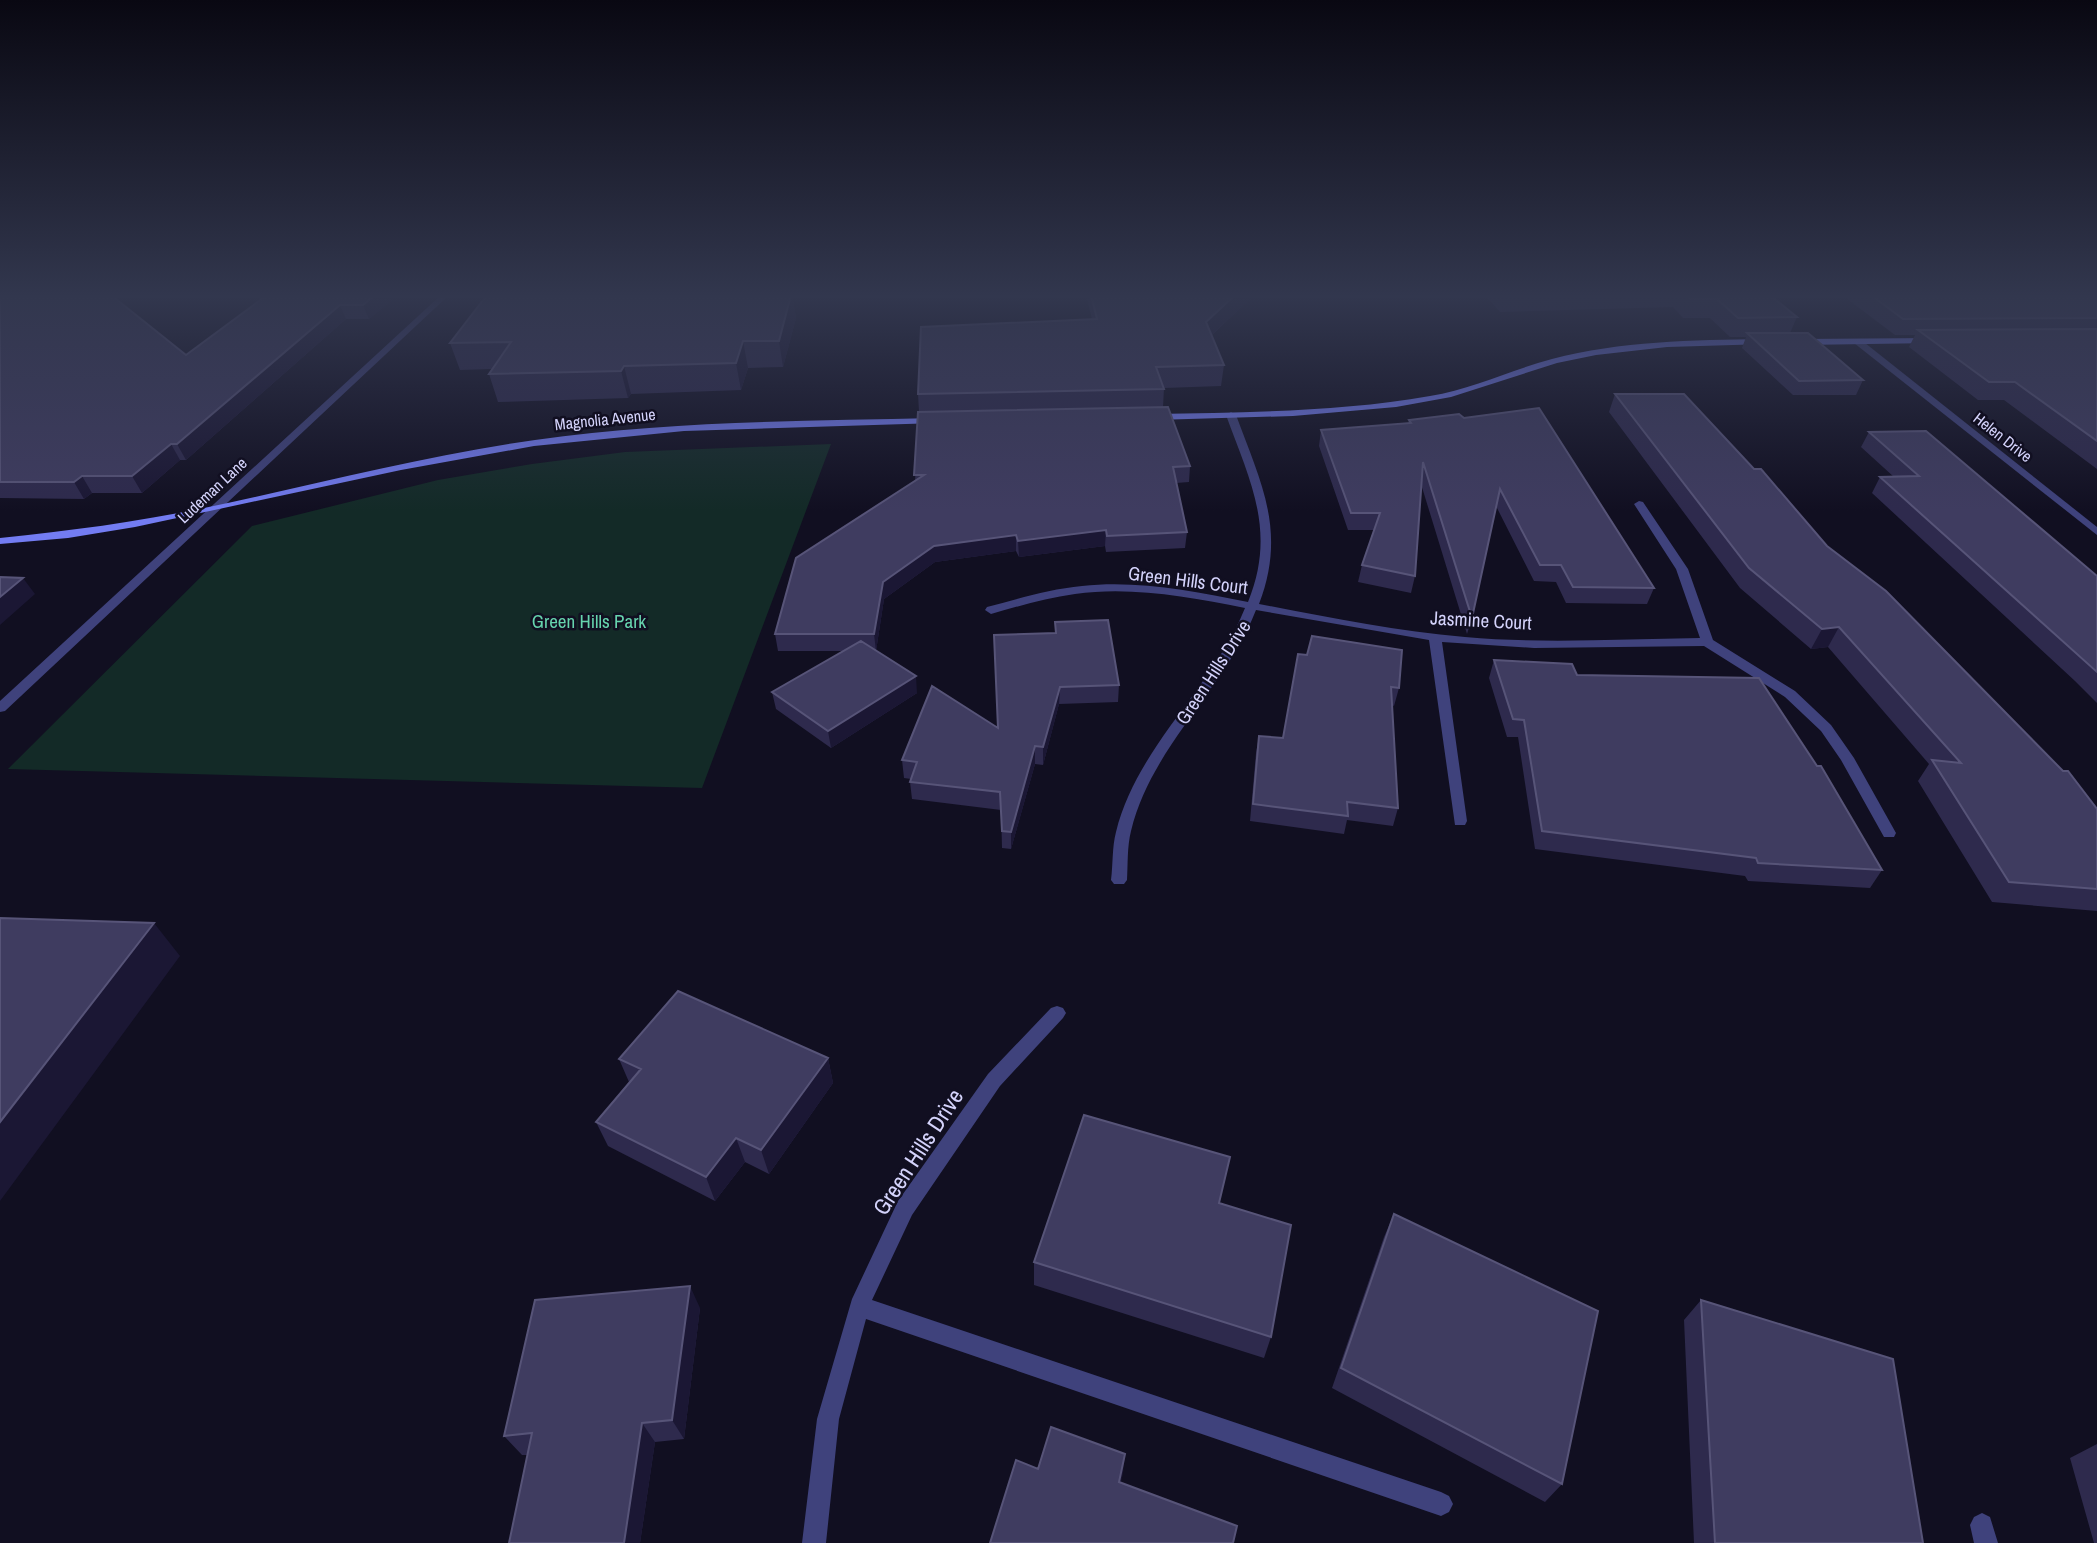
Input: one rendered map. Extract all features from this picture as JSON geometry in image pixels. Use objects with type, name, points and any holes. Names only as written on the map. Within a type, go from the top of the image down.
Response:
[{"type":"main road","points":[[1148,417],[1363,409],[1434,399],[1539,367]]},
{"type":"main road","name":"Magnolia Avenue","points":[[0,541],[113,529],[212,511],[435,460],[534,443],[628,432],[723,426],[940,421]]},
{"type":"street","name":"Ludeman Lane","points":[[0,708],[367,367]]},
{"type":"street","name":"Helen Drive","points":[[1890,367],[2097,532]]},
{"type":"street","name":"Green Hills Drive","points":[[1119,880],[1117,852],[1124,824],[1148,770],[1256,607],[1265,568],[1267,535],[1262,504],[1231,415]]},
{"type":"street","points":[[1639,505],[1682,569],[1707,642],[1790,694],[1826,728],[1847,758],[1889,833]]},
{"type":"street","name":"Green Hills Court","points":[[992,610],[1037,597],[1085,589],[1141,588],[1256,607]]},
{"type":"street","name":"Jasmine Court","points":[[1256,607],[1368,629],[1435,638],[1508,642],[1707,642]]},
{"type":"street","points":[[1435,638],[1460,821]]},
{"type":"street","name":"Green Hills Drive","points":[[814,1543],[828,1419],[859,1306],[905,1208],[994,1080],[1057,1013]]},
{"type":"street","points":[[859,1306],[1441,1504]]},
{"type":"green space","name":"Green Hills Park","points":[[831,444],[702,788],[8,769],[252,526],[438,480],[532,464],[625,452]]},
{"type":"building","points":[[0,367],[267,367],[177,444],[171,444],[132,476],[82,476],[74,482],[0,482]]},
{"type":"building","points":[[494,367],[623,367],[621,371],[489,374]]},
{"type":"building","points":[[919,367],[1156,367],[1164,389],[918,394]]},
{"type":"building","points":[[1784,367],[1848,367],[1863,380],[1799,381]]},
{"type":"building","points":[[1969,367],[2097,367],[2097,441],[2015,382],[1989,382]]},
{"type":"building","points":[[1615,394],[1684,394],[1754,469],[1761,469],[1827,546],[1886,591],[2063,771],[2068,771],[2097,809],[2097,889],[2009,882],[1932,760],[1961,763],[1839,627],[1822,629],[1749,568]]},
{"type":"building","points":[[1168,407],[1190,466],[1173,467],[1187,532],[1107,536],[1106,530],[1018,541],[1016,535],[934,546],[883,582],[874,634],[775,634],[796,558],[924,475],[914,475],[918,412]]},
{"type":"building","points":[[1539,408],[1654,588],[1573,587],[1561,565],[1540,565],[1500,489],[1472,618],[1423,462],[1415,576],[1362,565],[1380,513],[1351,513],[1321,430],[1411,423],[1409,420],[1459,414],[1464,418]]},
{"type":"building","points":[[1926,431],[2097,576],[2097,672],[1880,477],[1919,476],[1869,432]]},
{"type":"building","points":[[0,577],[23,578],[0,597]]},
{"type":"building","points":[[1108,620],[1119,685],[1060,687],[1043,747],[1035,746],[1011,832],[1002,831],[1000,792],[910,782],[917,762],[902,760],[932,686],[998,728],[994,635],[1056,633],[1055,622]]},
{"type":"building","points":[[1312,636],[1402,650],[1399,688],[1391,687],[1398,808],[1347,802],[1348,816],[1253,804],[1259,736],[1283,738],[1298,654],[1307,655]]},
{"type":"building","points":[[861,641],[916,676],[828,731],[772,692]]},
{"type":"building","points":[[1494,660],[1572,664],[1577,675],[1759,678],[1817,766],[1821,766],[1882,870],[1758,863],[1756,858],[1542,831],[1524,720],[1513,719]]},
{"type":"building","points":[[0,918],[154,923],[0,1122]]},
{"type":"building","points":[[678,991],[828,1058],[761,1150],[736,1138],[706,1177],[596,1122],[641,1069],[619,1059]]},
{"type":"building","points":[[1084,1115],[1230,1157],[1219,1203],[1291,1225],[1271,1337],[1034,1262]]},
{"type":"building","points":[[1394,1214],[1598,1311],[1562,1484],[1341,1368]]},
{"type":"building","points":[[690,1286],[672,1420],[642,1423],[624,1543],[509,1543],[532,1433],[504,1436],[535,1300]]},
{"type":"building","points":[[1701,1300],[1893,1359],[1923,1543],[1715,1543]]},
{"type":"building","points":[[1051,1427],[1125,1454],[1119,1482],[1237,1526],[1233,1543],[990,1543],[1016,1460],[1038,1469]]}]
